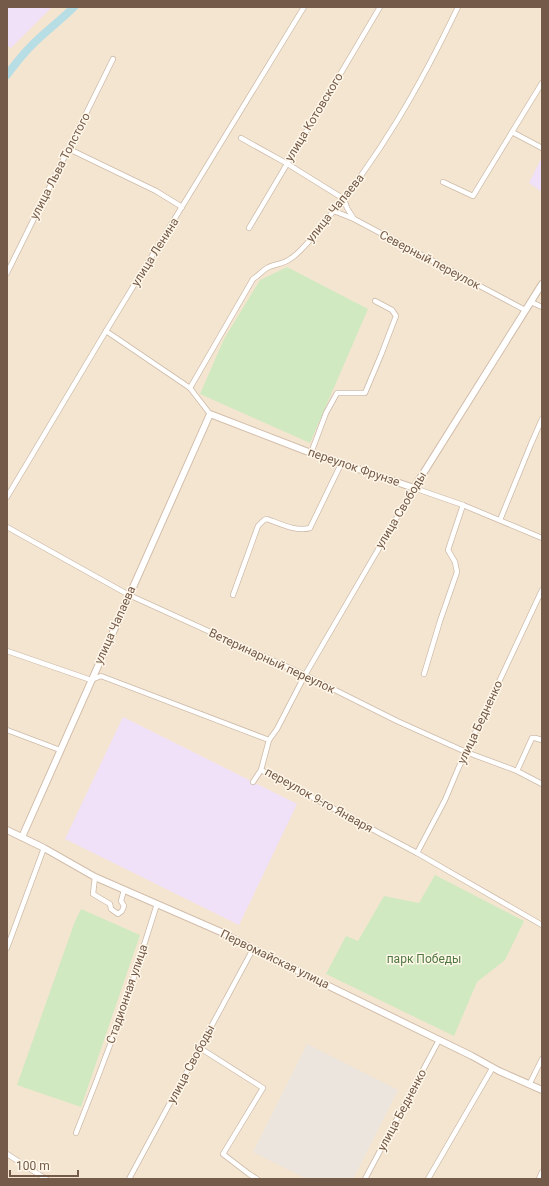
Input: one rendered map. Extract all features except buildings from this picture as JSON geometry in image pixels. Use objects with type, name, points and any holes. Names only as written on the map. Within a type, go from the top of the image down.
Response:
[{"type":"main road","name":"улица Свободы","points":[[414,488],[542,284]]},
{"type":"main road","name":"переулок Фрунзе","points":[[210,414],[311,453],[414,488]]},
{"type":"main road","name":"улица Чапаева","points":[[22,837],[210,414]]},
{"type":"main road","name":"Первомайская улица","points":[[7,830],[44,848],[95,877],[220,932],[542,1090]]},
{"type":"street","name":"улица Ленина","points":[[7,497],[106,331],[304,7]]},
{"type":"street","name":"улица Котовского","points":[[249,228],[286,163],[380,7]]},
{"type":"street","name":"улица Чапаева","points":[[190,388],[253,279],[268,268],[290,260],[305,246],[358,181],[402,113],[439,47],[458,7]]},
{"type":"street","name":"улица Льва Толстого","points":[[7,273],[113,59]]},
{"type":"street","points":[[443,182],[473,196],[542,83]]},
{"type":"street","points":[[512,132],[542,148]]},
{"type":"street","points":[[241,138],[286,163],[344,199],[354,219]]},
{"type":"street","points":[[69,149],[156,191],[182,207]]},
{"type":"street","name":"Северный переулок","points":[[334,211],[354,219],[525,310]]},
{"type":"street","points":[[311,453],[326,413],[337,392],[365,393],[381,355],[396,316],[392,310],[375,301]]},
{"type":"street","points":[[531,302],[542,307]]},
{"type":"street","points":[[106,331],[190,388],[210,414]]},
{"type":"street","points":[[500,520],[542,419]]},
{"type":"street","points":[[233,595],[258,526],[267,519],[298,529],[310,528],[342,464]]},
{"type":"street","name":"переулок Фрунзе","points":[[414,488],[463,505],[542,538]]},
{"type":"street","name":"улица Свободы","points":[[269,740],[277,729],[305,675],[414,488]]},
{"type":"street","points":[[424,674],[457,572],[455,562],[448,550],[463,505]]},
{"type":"street","name":"Ветеринарный переулок","points":[[7,527],[129,595],[305,675],[397,721],[466,752],[517,770],[542,784]]},
{"type":"street","name":"улица Бедненко","points":[[417,854],[445,800],[542,590]]},
{"type":"street","points":[[7,651],[91,680],[101,676],[269,740]]},
{"type":"street","points":[[7,730],[60,750]]},
{"type":"street","points":[[517,770],[532,738],[542,740]]},
{"type":"street","name":"переулок 9-го Января","points":[[269,740],[261,770],[417,854],[542,925]]},
{"type":"street","points":[[253,782],[261,770]]},
{"type":"street","points":[[7,948],[44,848]]},
{"type":"street","points":[[95,877],[93,894],[110,904],[111,909],[118,914],[122,911],[124,906],[121,901],[124,890]]},
{"type":"street","name":"Стадионная улица","points":[[76,1133],[124,1005],[157,904]]},
{"type":"street","name":"улица Свободы","points":[[129,1179],[253,949]]},
{"type":"street","name":"улица Бедненко","points":[[365,1179],[439,1040]]},
{"type":"street","points":[[200,1048],[263,1088],[223,1154],[257,1179]]},
{"type":"street","points":[[529,1084],[542,1059]]},
{"type":"street","points":[[428,1179],[493,1067]]},
{"type":"street","points":[[7,1154],[46,1179]]},
{"type":"street","points":[[539,1179],[542,1172]]},
{"type":"shaded area","points":[[7,7],[542,7],[542,1179],[7,1179]]},
{"type":"shaded area","points":[[7,7],[52,7],[11,48],[7,46]]},
{"type":"shaded area","points":[[542,157],[542,192],[529,183]]},
{"type":"shaded area","points":[[123,717],[297,804],[239,925],[65,839]]},
{"type":"shaded area","points":[[307,1044],[398,1090],[353,1179],[307,1179],[253,1152]]},
{"type":"green space","points":[[287,267],[368,309],[310,443],[200,394],[224,339],[260,280]]},
{"type":"green space","name":"парк Победы","points":[[435,875],[524,921],[505,960],[477,982],[454,1036],[326,974],[346,936],[358,941],[384,896],[419,903]]},
{"type":"green space","points":[[81,909],[140,935],[81,1107],[17,1085],[74,924]]},
{"type":"waterway","points":[[7,75],[33,44],[74,7]]}]
